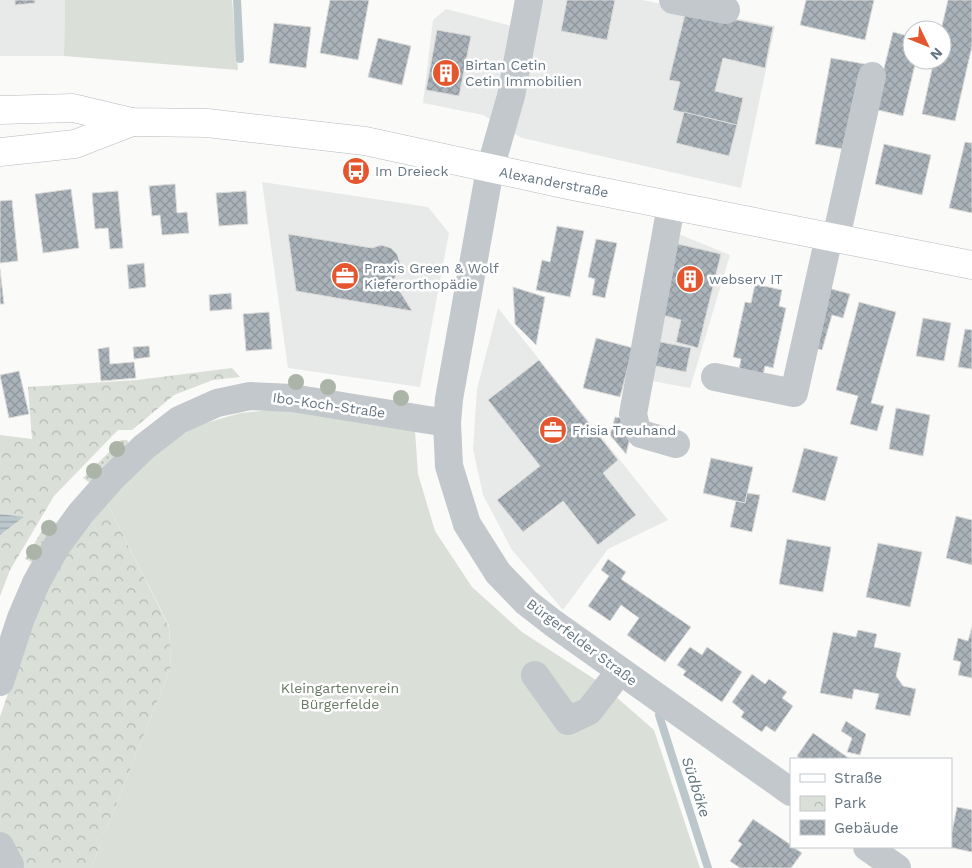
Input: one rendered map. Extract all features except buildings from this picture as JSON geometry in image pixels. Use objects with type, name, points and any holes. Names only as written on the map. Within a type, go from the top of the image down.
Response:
[{"type":"main road","name":"Alexanderstraße","points":[[0,110],[73,108],[132,122],[207,123],[365,141],[671,206],[972,265]]},
{"type":"main road","name":"Alexanderstraße","points":[[0,152],[74,144],[132,122]]},
{"type":"street","points":[[490,169],[511,96],[529,0]]},
{"type":"street","points":[[673,0],[726,10]]},
{"type":"street","points":[[715,377],[794,394],[872,76]]},
{"type":"street","name":"Bürgerfelder Straße","points":[[490,169],[449,399],[447,423],[449,466],[467,524],[498,573],[526,602],[553,624],[790,791]]},
{"type":"street","points":[[671,206],[633,414],[636,427],[641,434],[676,444]]},
{"type":"street","name":"Ibo-Koch-Straße","points":[[0,682],[21,618],[36,582],[56,547],[81,513],[111,479],[144,447],[179,420],[216,403],[250,396],[292,398],[447,423]]},
{"type":"street","points":[[535,675],[568,721],[589,711],[620,671]]},
{"type":"street","points":[[0,846],[10,865],[9,868]]},
{"type":"street","points":[[869,848],[897,868]]},
{"type":"shaded area","points":[[0,0],[65,0],[64,56],[0,56]]},
{"type":"shaded area","points":[[529,0],[642,0],[775,26],[741,188],[522,138],[483,115],[423,103],[433,20],[446,9],[523,29]]},
{"type":"shaded area","points":[[262,182],[428,207],[449,233],[420,387],[288,368]]},
{"type":"shaded area","points":[[669,230],[730,255],[690,388],[635,378]]},
{"type":"shaded area","points":[[498,308],[668,520],[608,549],[563,610],[512,550],[483,495],[473,449],[477,389]]},
{"type":"shaded area","points":[[0,514],[24,517],[0,535]]},
{"type":"green space","points":[[65,0],[232,0],[238,70],[64,56]]},
{"type":"green space","points":[[232,368],[240,377],[213,380],[174,395],[132,430],[118,430],[54,496],[10,570],[0,596],[0,535],[23,518],[0,514],[0,435],[32,439],[28,387],[137,380]]},
{"type":"green space","name":"Kleingartenverein Bürgerfelde","points":[[281,409],[415,430],[418,474],[435,531],[472,587],[522,632],[599,682],[654,730],[700,868],[91,868],[171,667],[169,626],[106,501],[174,439],[199,425],[240,413]]},
{"type":"green space","points":[[121,440],[127,440],[130,445],[90,483],[83,478]]},
{"type":"green space","points":[[106,501],[169,627],[171,667],[91,868],[21,868],[0,831],[0,717],[31,625],[64,555]]},
{"type":"green space","points":[[49,519],[57,526],[34,563],[25,559]]},
{"type":"waterway","name":"Südbäke","points":[[237,0],[240,59]]},
{"type":"waterway","name":"Südbäke","points":[[659,715],[708,868]]},
{"type":"place","name":"Birtan Cetin Cetin Immobilien","points":[[446,73]]},
{"type":"place","name":"Im Dreieck","points":[[356,171]]},
{"type":"place","name":"Praxis Green & Wolf Kieferorthopädie","points":[[345,276]]},
{"type":"place","name":"webserv IT","points":[[690,279]]},
{"type":"place","name":"Frisia Treuhand","points":[[553,430]]}]
